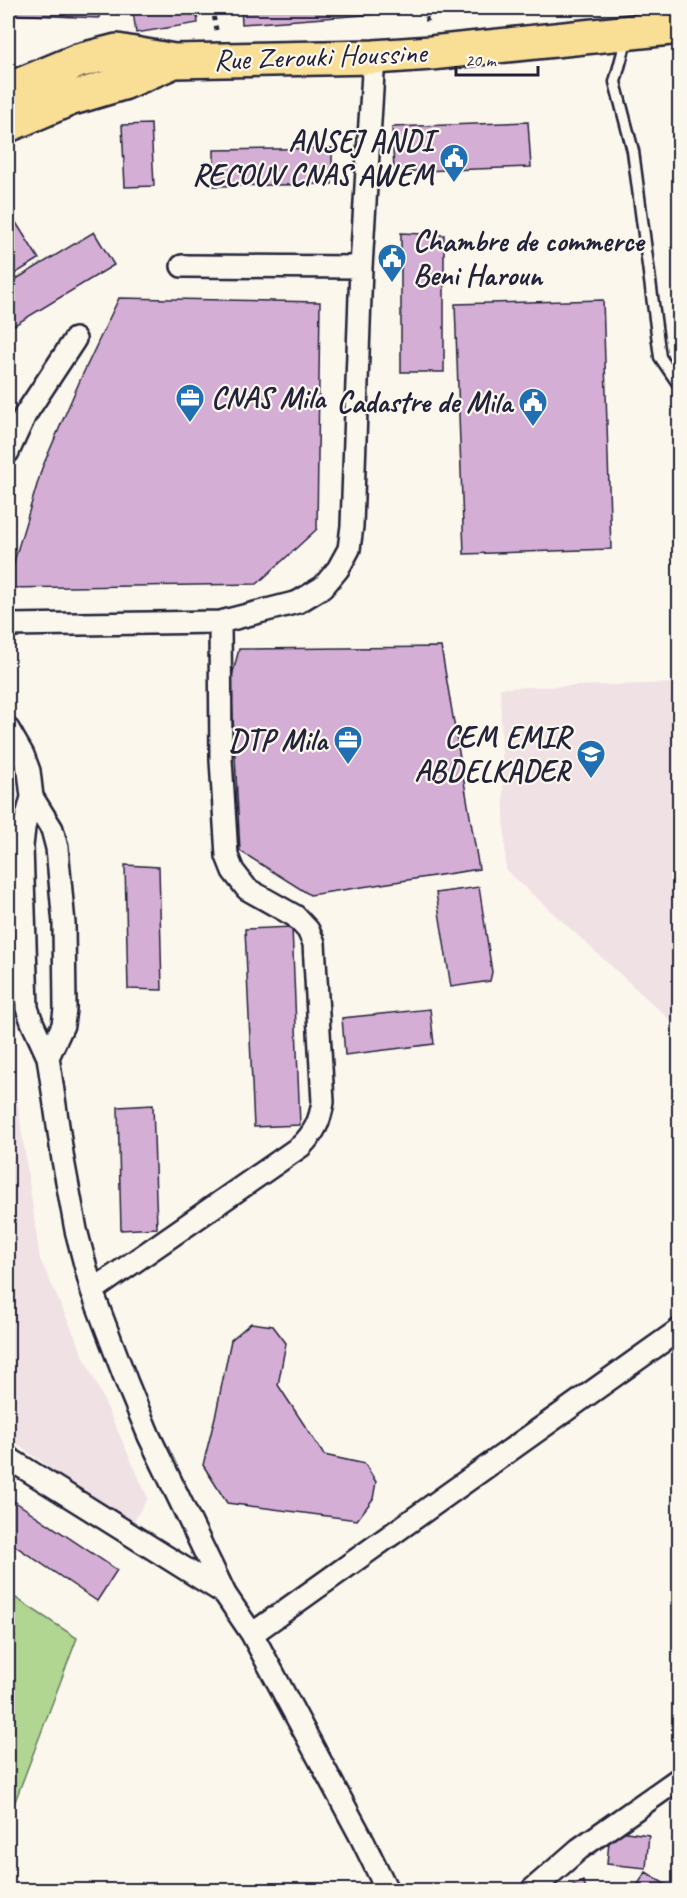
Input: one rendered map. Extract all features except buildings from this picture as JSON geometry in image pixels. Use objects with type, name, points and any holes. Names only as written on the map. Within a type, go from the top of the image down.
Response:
[{"type":"main road","name":"Rue Zerouki Houssine","points":[[8,125],[69,99],[123,83],[174,61],[374,57],[431,53],[628,31],[669,21]]},
{"type":"main road","points":[[8,90],[78,61],[117,51],[174,61]]},
{"type":"street","points":[[8,625],[220,622],[298,602],[323,587],[338,569],[349,549],[352,526],[361,267],[374,57]]},
{"type":"street","points":[[182,266],[361,267]]},
{"type":"street","points":[[8,452],[25,415],[75,339]]},
{"type":"street","points":[[92,1291],[301,1146],[319,1124],[323,1102],[314,944],[308,930],[295,916],[247,889],[233,871],[226,856],[221,760],[220,622]]},
{"type":"street","points":[[8,729],[26,763],[33,796],[52,829],[57,848],[64,924],[65,1009],[63,1024],[48,1057]]},
{"type":"street","points":[[33,796],[24,828],[22,846],[27,1008],[48,1057],[67,1183],[76,1230],[92,1291],[149,1437],[225,1594],[252,1634],[387,1890]]},
{"type":"street","points":[[252,1634],[680,1329]]},
{"type":"street","points":[[8,1458],[225,1594]]},
{"type":"street","points":[[532,1890],[579,1849],[680,1778]]},
{"type":"lane","points":[[628,31],[615,82],[633,151],[660,357],[677,382],[680,382]]},
{"type":"shaded area","name":"CEM EMIR ABDELKADER","points":[[680,683],[679,1028],[506,870],[500,688]]},
{"type":"shaded area","points":[[8,1097],[17,1098],[40,1259],[148,1498],[131,1525],[8,1438]]},
{"type":"green space","points":[[8,1593],[77,1638],[8,1820]]},
{"type":"place","name":"ANSEJ ANDI RECOUV CNAS AWEM","points":[[454,184]]},
{"type":"place","name":"Chambre de commerce Beni Haroun","points":[[392,284]]},
{"type":"place","name":"CNAS Mila","points":[[190,424]]},
{"type":"place","name":"Cadastre de Mila","points":[[533,428]]},
{"type":"place","name":"DTP Mila","points":[[348,766]]},
{"type":"place","name":"CEM EMIR ABDELKADER","points":[[591,780]]}]
